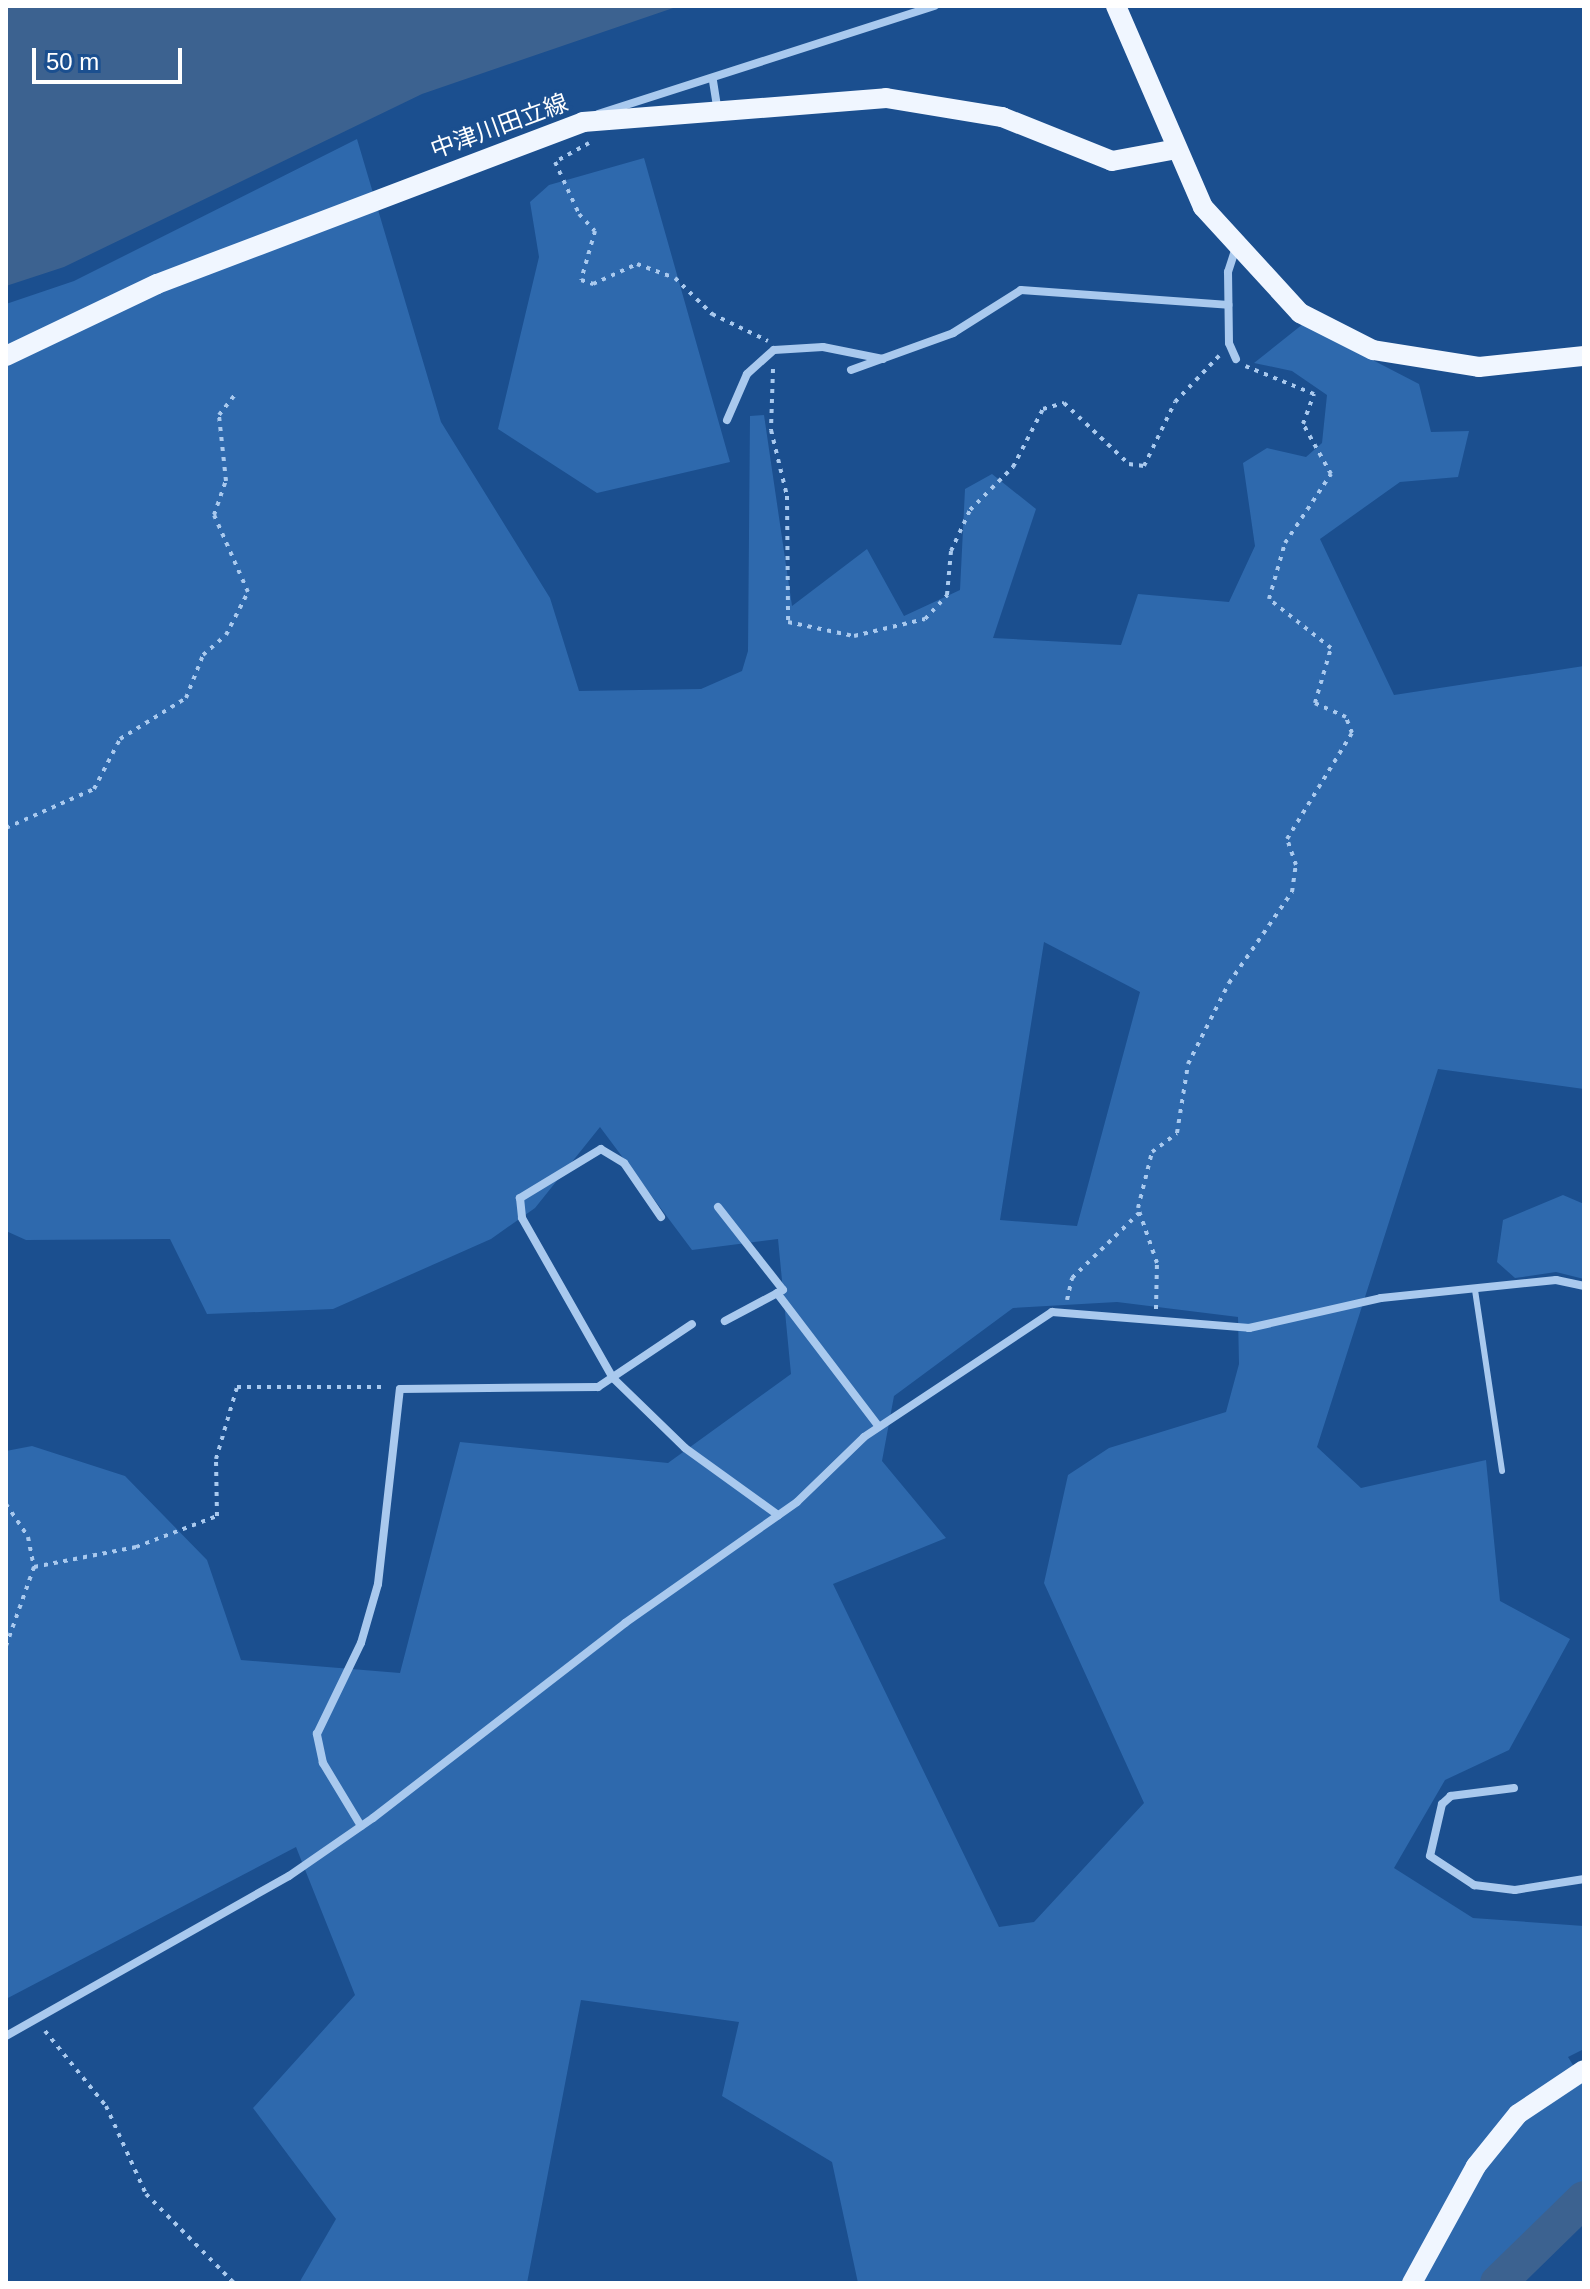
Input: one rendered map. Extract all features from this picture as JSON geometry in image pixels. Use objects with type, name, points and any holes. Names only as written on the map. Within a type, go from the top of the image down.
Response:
[{"type":"main road","points":[[1116,6],[1203,207],[1236,248],[1300,313],[1373,350],[1479,367],[1584,356]]},
{"type":"main road","name":"中津川田立線","points":[[6,356],[157,284],[583,122],[717,106],[929,100],[1002,117],[1090,157],[1112,161],[1174,142]]},
{"type":"main road","points":[[1412,2283],[1492,2145],[1518,2114],[1584,2070]]},
{"type":"street","points":[[583,122],[620,102],[713,81],[935,6]]},
{"type":"street","points":[[713,81],[717,106]]},
{"type":"street","points":[[1236,248],[1228,305],[1231,348],[1236,359]]},
{"type":"street","points":[[851,370],[953,333],[1021,290],[1228,305]]},
{"type":"street","points":[[727,420],[747,374],[777,350],[836,348],[884,359]]},
{"type":"street","points":[[661,1217],[624,1163],[601,1149],[520,1198],[522,1218],[613,1378],[685,1448],[778,1515]]},
{"type":"street","points":[[718,1207],[783,1290],[725,1321]]},
{"type":"street","points":[[6,2036],[289,1876],[361,1826],[778,1515],[879,1427],[997,1344],[1068,1310],[1249,1328],[1381,1298],[1556,1280],[1584,1286]]},
{"type":"street","points":[[777,1293],[879,1427]]},
{"type":"street","points":[[361,1826],[323,1763],[317,1734],[361,1643],[378,1584],[400,1389],[598,1387],[692,1324]]},
{"type":"street","points":[[1514,1788],[1451,1796],[1442,1804],[1430,1856],[1474,1885],[1515,1890],[1584,1879]]},
{"type":"lane","points":[[1475,1290],[1502,1471]]},
{"type":"path","points":[[599,139],[555,162],[579,214],[595,231],[581,280],[593,284],[637,264],[662,273],[712,314],[777,350],[767,386],[787,496],[788,622],[854,636],[925,619],[947,595],[951,551],[970,510],[1013,467],[1043,409],[1064,403],[1129,464],[1144,466],[1175,402],[1231,348]]},
{"type":"path","points":[[1154,1319],[1157,1263],[1139,1213],[1152,1152],[1180,1125],[1188,1064],[1229,983],[1292,892],[1296,865],[1287,839],[1352,733],[1346,717],[1315,703],[1331,648],[1269,599],[1285,543],[1331,474],[1303,424],[1314,394],[1236,359]]},
{"type":"path","points":[[6,828],[94,789],[120,739],[186,698],[203,655],[226,635],[248,592],[214,515],[226,481],[219,415],[237,392]]},
{"type":"path","points":[[1068,1310],[1072,1278],[1139,1213]]},
{"type":"path","points":[[34,1567],[136,1547],[217,1516],[216,1459],[237,1387],[400,1389]]},
{"type":"path","points":[[6,1504],[28,1537],[34,1567],[6,1646]]},
{"type":"path","points":[[36,2019],[106,2106],[146,2194],[234,2283]]},
{"type":"shaded area","points":[[6,6],[679,6],[422,94],[64,267],[6,286]]},
{"type":"shaded area","points":[[357,139],[441,422],[550,598],[579,691],[701,689],[742,671],[748,651],[750,416],[764,415],[792,606],[867,549],[904,616],[960,590],[965,489],[992,474],[1036,509],[993,638],[1121,645],[1138,594],[1229,602],[1255,546],[1243,463],[1267,448],[1306,457],[1322,443],[1327,395],[1292,371],[1254,363],[1303,324],[1419,384],[1431,432],[1469,431],[1458,477],[1400,482],[1320,539],[1394,695],[1584,666],[1584,1089],[1438,1069],[1317,1447],[1361,1488],[1486,1460],[1500,1601],[1570,1639],[1509,1750],[1445,1780],[1394,1868],[1473,1918],[1584,1926],[1584,2049],[1568,2057],[1584,2083],[1584,2187],[1494,2283],[858,2283],[832,2162],[722,2096],[739,2022],[581,2000],[527,2283],[299,2283],[336,2219],[253,2108],[355,1995],[296,1847],[6,1999],[6,1451],[32,1446],[125,1476],[207,1560],[241,1660],[400,1673],[460,1442],[668,1463],[791,1374],[778,1239],[692,1250],[600,1127],[535,1208],[491,1239],[333,1309],[207,1314],[170,1239],[26,1240],[6,1231],[6,304],[74,281]],"holes":[[[1044,942],[1140,992],[1077,1226],[1000,1220]],[[1117,1302],[1238,1317],[1239,1364],[1226,1412],[1109,1448],[1068,1475],[1044,1583],[1144,1803],[1034,1922],[999,1927],[833,1584],[946,1538],[882,1461],[894,1396],[1013,1308]]]},
{"type":"shaded area","points":[[644,158],[730,462],[597,493],[498,429],[539,257],[530,202],[549,185]]},
{"type":"shaded area","points":[[1563,1195],[1584,1204],[1584,1279],[1556,1272],[1515,1278],[1497,1262],[1503,1220]]},
{"type":"waterway","points":[[1498,2283],[1584,2199]]}]
